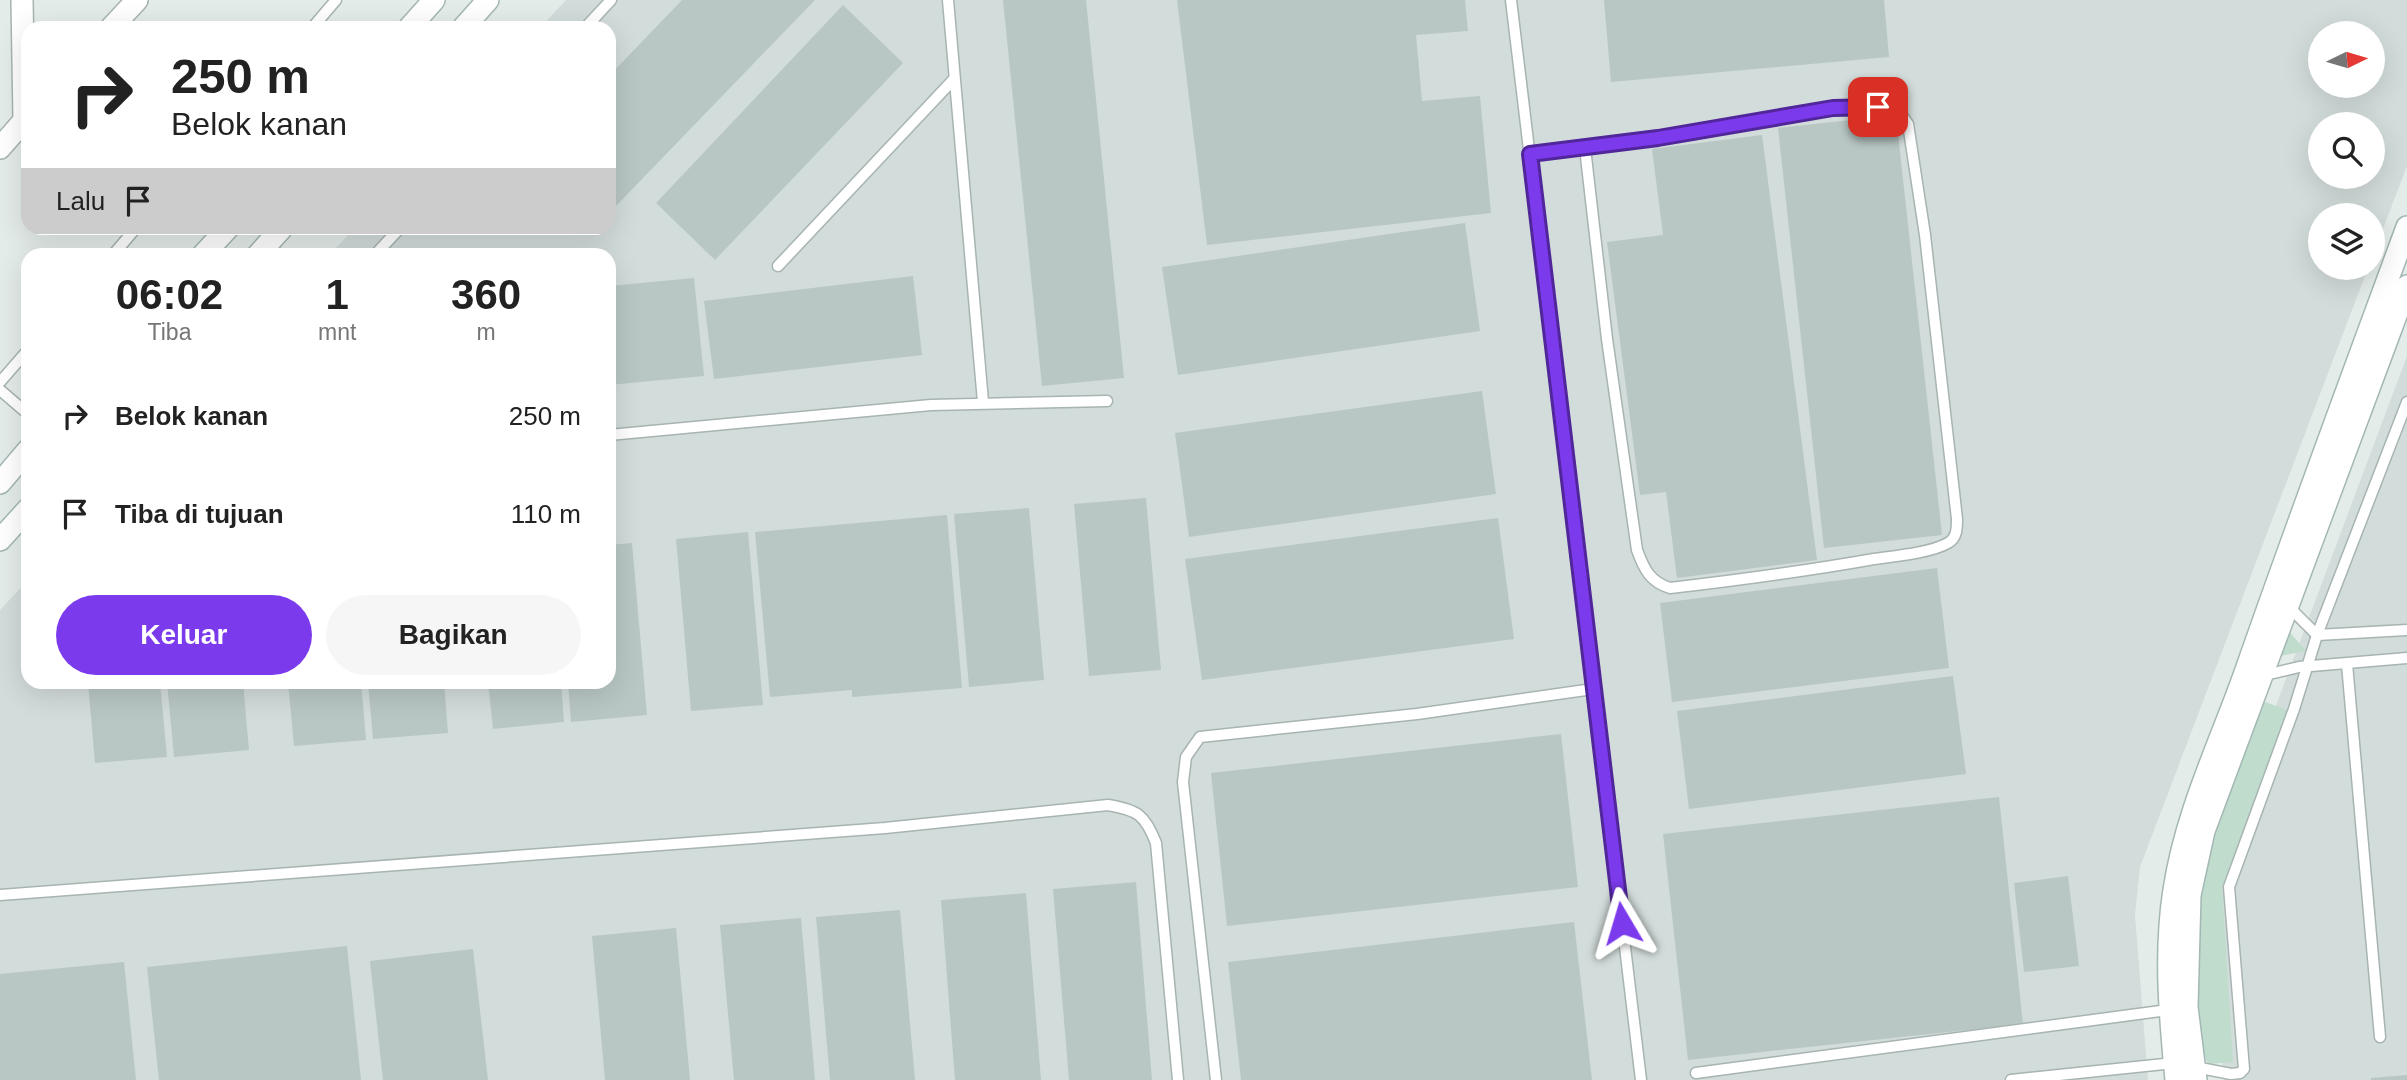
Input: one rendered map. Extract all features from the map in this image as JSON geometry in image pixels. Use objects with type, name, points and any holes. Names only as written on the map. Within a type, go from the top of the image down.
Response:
[{"type":"main road","points":[[22,0],[23,21]]},
{"type":"main road","points":[[415,21],[434,0]]},
{"type":"main road","points":[[469,21],[488,0]]},
{"type":"main road","points":[[116,21],[134,2]]},
{"type":"main road","points":[[0,148],[21,124]]},
{"type":"main road","points":[[2185,1072],[2190,895],[2204,831],[2253,674],[2273,591],[2407,227]]},
{"type":"main road","points":[[209,248],[222,235]]},
{"type":"main road","points":[[2185,1072],[2168,1010],[2174,891],[2188,821],[2253,674],[2289,607],[2407,286]]},
{"type":"main road","points":[[0,483],[21,458]]},
{"type":"main road","points":[[0,540],[21,517]]},
{"type":"main road","points":[[2273,591],[2289,607]]},
{"type":"lane","points":[[318,21],[336,0]]},
{"type":"lane","points":[[592,21],[611,0]]},
{"type":"lane","points":[[948,0],[983,402]]},
{"type":"lane","points":[[1511,0],[1642,1080]]},
{"type":"lane","points":[[778,265],[954,79]]},
{"type":"lane","points":[[1530,154],[1585,148],[1833,108],[1890,108],[1904,116],[1908,124],[1925,235],[1957,519],[1952,540],[1947,544],[1914,552],[1744,580],[1670,588],[1659,585],[1650,577],[1637,550],[1607,339],[1585,148]]},
{"type":"lane","points":[[381,248],[394,235]]},
{"type":"lane","points":[[0,382],[21,359]]},
{"type":"lane","points":[[0,390],[21,408]]},
{"type":"lane","points":[[616,434],[931,405],[1107,401]]},
{"type":"lane","points":[[2011,1080],[2185,1072],[2231,1074],[2240,1073],[2244,1069],[2229,887],[2294,709],[2317,635],[2407,402]]},
{"type":"lane","points":[[2289,607],[2317,635],[2407,630]]},
{"type":"lane","points":[[2253,674],[2407,659]]},
{"type":"lane","points":[[2347,664],[2380,1037]]},
{"type":"lane","points":[[1216,1080],[1183,782],[1186,757],[1200,737],[1417,715],[1593,689]]},
{"type":"lane","points":[[0,895],[885,828],[1108,805],[1127,808],[1141,814],[1156,843],[1178,1080]]},
{"type":"lane","points":[[1696,1073],[2168,1010]]},
{"type":"shaded area","points":[[566,0],[2407,0],[2407,166],[2385,224],[2385,203],[2308,203],[2308,280],[2363,280],[2140,867],[2135,915],[2148,1080],[0,1080],[0,610],[21,588],[21,689],[616,689],[616,248],[336,248],[348,235],[616,235],[616,21],[546,21]]},
{"type":"shaded area","points":[[2407,356],[2407,1080],[2224,1080],[2210,908],[2226,839]]},
{"type":"green space","points":[[2286,628],[2306,651],[2275,657]]},
{"type":"green space","points":[[2256,699],[2291,711],[2222,887],[2233,1062],[2208,1064],[2194,1032],[2192,904]]},
{"type":"building","points":[[682,0],[815,0],[616,206],[616,69]]},
{"type":"building","points":[[1003,0],[1086,0],[1124,378],[1042,386]]},
{"type":"building","points":[[1177,0],[1465,0],[1468,31],[1416,35],[1422,101],[1480,96],[1491,213],[1207,245]]},
{"type":"building","points":[[1604,0],[1884,0],[1889,57],[1611,82]]},
{"type":"building","points":[[843,5],[903,63],[715,260],[656,203]]},
{"type":"building","points":[[1896,115],[1942,535],[1824,548],[1778,128]]},
{"type":"building","points":[[1762,135],[1817,560],[1677,578],[1666,492],[1640,495],[1607,242],[1663,235],[1652,149]]},
{"type":"building","points":[[1465,223],[1480,331],[1178,375],[1162,267]]},
{"type":"building","points":[[913,276],[922,355],[714,379],[704,301]]},
{"type":"building","points":[[694,278],[704,376],[616,384],[616,285]]},
{"type":"building","points":[[1482,391],[1496,494],[1189,537],[1175,433]]},
{"type":"building","points":[[1146,498],[1161,670],[1089,676],[1074,504]]},
{"type":"building","points":[[1029,508],[1044,680],[969,687],[954,514]]},
{"type":"building","points":[[947,515],[962,688],[852,697],[852,690],[770,697],[755,532]]},
{"type":"building","points":[[1498,518],[1514,639],[1202,680],[1185,559]]},
{"type":"building","points":[[748,532],[763,705],[691,711],[676,539]]},
{"type":"building","points":[[632,543],[647,715],[571,722],[569,689],[616,689],[616,544]]},
{"type":"building","points":[[1937,568],[1949,668],[1672,702],[1660,603]]},
{"type":"building","points":[[1953,676],[1966,774],[1689,809],[1677,711]]},
{"type":"building","points":[[89,689],[161,689],[167,757],[95,763]]},
{"type":"building","points":[[168,689],[244,689],[249,750],[174,757]]},
{"type":"building","points":[[289,689],[362,689],[366,740],[294,746]]},
{"type":"building","points":[[369,689],[445,689],[448,733],[373,739]]},
{"type":"building","points":[[489,689],[562,689],[564,722],[493,729]]},
{"type":"building","points":[[1561,734],[1578,887],[1227,926],[1211,773]]},
{"type":"building","points":[[1999,797],[2023,1024],[1688,1060],[1663,834]]},
{"type":"building","points":[[2068,876],[2079,966],[2024,972],[2014,883]]},
{"type":"building","points":[[1136,882],[1152,1080],[1069,1080],[1053,889]]},
{"type":"building","points":[[1026,893],[1041,1080],[955,1080],[941,900]]},
{"type":"building","points":[[900,910],[915,1080],[830,1080],[816,917]]},
{"type":"building","points":[[801,918],[815,1080],[734,1080],[720,925]]},
{"type":"building","points":[[1574,922],[1592,1080],[1241,1080],[1228,962]]},
{"type":"building","points":[[676,928],[690,1080],[605,1080],[592,936]]},
{"type":"building","points":[[347,946],[361,1080],[159,1080],[147,967]]},
{"type":"building","points":[[473,949],[488,1080],[383,1080],[370,961]]},
{"type":"building","points":[[124,962],[136,1080],[0,1080],[0,974]]},
{"type":"building","points":[[2407,1075],[2407,1080],[2371,1080],[2371,1078]]},
{"type":"route","points":[[1622,923],[1530,154],[1658,138],[1833,108],[1878,107]]}]
